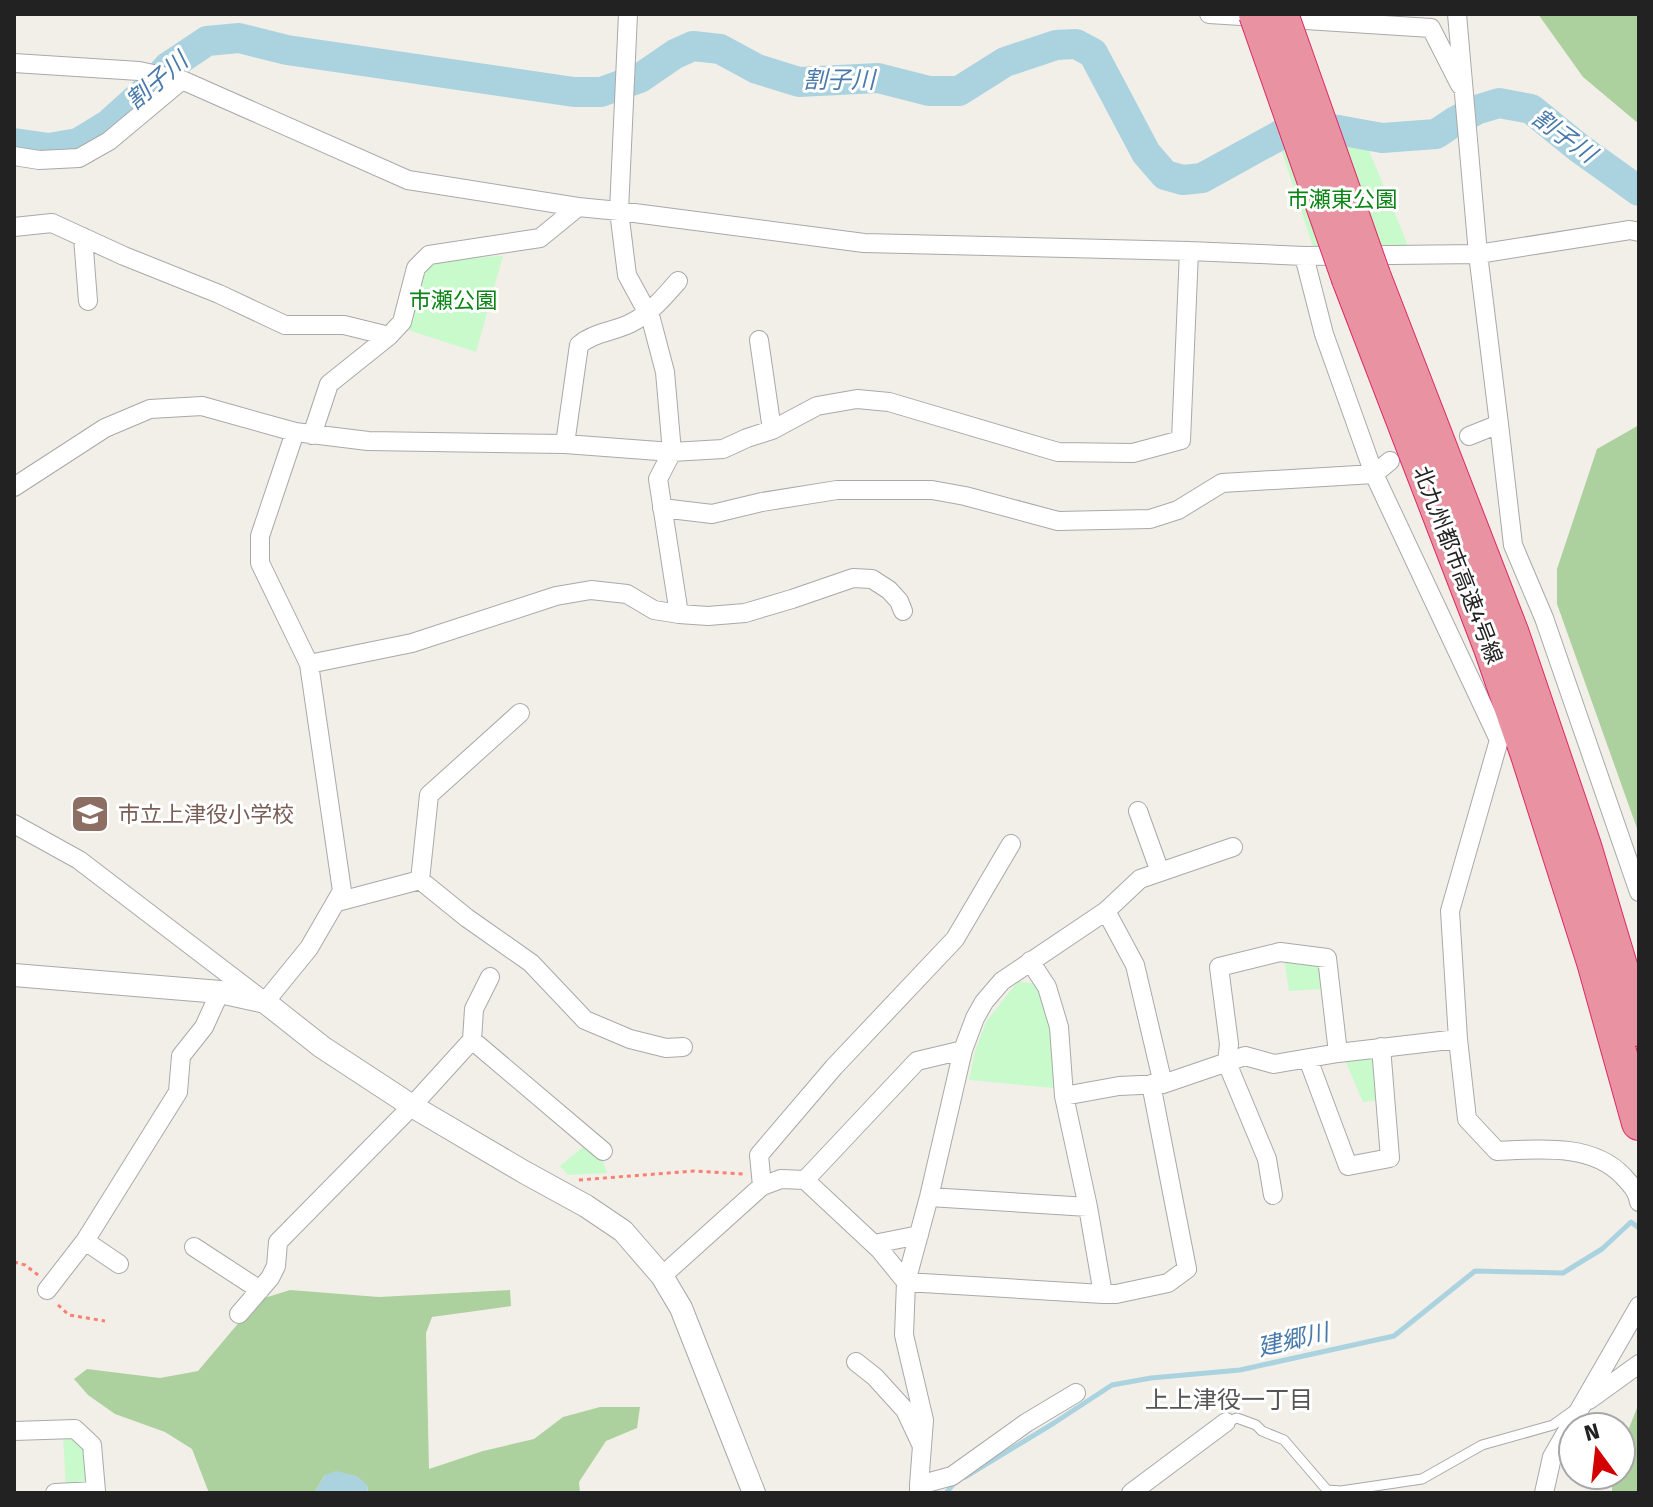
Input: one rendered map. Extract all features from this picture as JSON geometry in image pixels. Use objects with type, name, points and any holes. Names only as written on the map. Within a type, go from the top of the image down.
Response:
[{"type":"highway","name":"北九州都市高速4号線","points":[[1256,14],[1361,277],[1512,634],[1584,846],[1639,1029]]},
{"type":"highway","name":"北九州都市高速4号線","points":[[1281,14],[1361,277],[1528,755],[1594,962],[1639,1123]]},
{"type":"street","points":[[628,14],[619,211],[627,275],[651,319],[665,372],[672,452],[658,479],[679,614]]},
{"type":"street","points":[[1209,14],[1434,21],[1465,95]]},
{"type":"street","points":[[1457,14],[1478,254],[1513,545],[1544,618],[1639,892]]},
{"type":"street","points":[[14,63],[139,71],[175,79],[408,180],[578,207],[864,243],[1304,256],[1478,254],[1630,230],[1639,232]]},
{"type":"street","points":[[14,156],[39,160],[79,158],[109,141],[175,79]]},
{"type":"street","points":[[265,1002],[309,948],[342,891],[309,664],[260,563],[260,536],[304,433],[329,384],[402,322],[416,268],[429,255],[540,238],[578,207]]},
{"type":"street","points":[[14,227],[52,223],[285,325],[344,325],[389,336]]},
{"type":"street","points":[[83,237],[88,301]]},
{"type":"street","points":[[14,487],[105,428],[150,409],[202,406],[304,433],[368,441],[565,444],[672,452],[723,449],[772,430],[817,406],[857,399],[889,402],[1058,452],[1133,453],[1181,440],[1189,251]]},
{"type":"street","points":[[1304,256],[1324,334],[1374,474],[1499,740],[1450,911],[1458,1039],[1467,1119],[1497,1151],[1539,1149],[1588,1154],[1616,1169],[1637,1191],[1639,1202]]},
{"type":"street","points":[[565,444],[579,345],[587,338],[633,323],[678,281]]},
{"type":"street","points":[[759,340],[772,430]]},
{"type":"street","points":[[1469,436],[1499,424]]},
{"type":"street","points":[[662,508],[712,514],[837,490],[932,490],[1058,521],[1150,519],[1178,510],[1222,483],[1374,474],[1390,461]]},
{"type":"street","points":[[309,664],[412,643],[556,596],[591,590],[627,594],[654,610],[708,616],[745,613],[853,578],[872,579],[889,590],[903,611]]},
{"type":"street","points":[[420,880],[429,795],[520,713]]},
{"type":"street","points":[[1138,811],[1160,872]]},
{"type":"street","points":[[14,824],[79,860],[322,1047],[412,1106],[586,1206],[623,1231],[662,1276],[681,1308],[754,1493]]},
{"type":"street","points":[[761,1180],[759,1155],[834,1067],[955,939],[1011,844]]},
{"type":"street","points":[[1076,1393],[1026,1423],[952,1476],[919,1489],[924,1420],[904,1335],[906,1282],[963,1050],[984,1002],[1002,981],[1106,911],[1140,879],[1233,847]]},
{"type":"street","points":[[337,902],[420,880]]},
{"type":"street","points":[[420,880],[531,963],[585,1020],[630,1039],[666,1048],[683,1047]]},
{"type":"street","points":[[662,1276],[761,1180],[781,1179],[805,1180],[874,1244],[906,1282],[1116,1294],[1168,1283],[1187,1269],[1135,965],[1106,911]]},
{"type":"street","points":[[1273,1195],[1267,1159],[1227,1063],[1229,1044],[1219,967],[1280,952],[1327,958],[1338,1053]]},
{"type":"street","points":[[1030,961],[1047,987],[1059,1027],[1064,1096],[1103,1294]]},
{"type":"street","points":[[14,975],[220,992],[265,1002]]},
{"type":"street","points":[[239,1314],[270,1278],[276,1266],[278,1242],[412,1106],[472,1040],[474,1009],[490,977]]},
{"type":"street","points":[[47,1290],[85,1241],[178,1092],[181,1056],[204,1027],[220,992]]},
{"type":"street","points":[[1064,1096],[1119,1086],[1157,1084],[1245,1056],[1274,1064],[1381,1047],[1458,1039]]},
{"type":"street","points":[[472,1040],[603,1151]]},
{"type":"street","points":[[1308,1059],[1348,1166],[1390,1158],[1381,1047]]},
{"type":"street","points":[[805,1180],[917,1061],[963,1050]]},
{"type":"street","points":[[929,1197],[1088,1207]]},
{"type":"street","points":[[874,1244],[919,1235]]},
{"type":"street","points":[[85,1241],[119,1264]]},
{"type":"street","points":[[194,1247],[260,1290]]},
{"type":"street","points":[[1544,1493],[1552,1457],[1639,1306]]},
{"type":"street","points":[[856,1362],[875,1377],[905,1410],[922,1446]]},
{"type":"street","points":[[1584,1404],[1639,1364]]},
{"type":"street","points":[[1131,1493],[1226,1422]]},
{"type":"street","points":[[14,1431],[75,1429],[92,1445],[96,1491],[55,1493]]},
{"type":"lane","points":[[1226,1422],[1237,1418],[1284,1440],[1327,1490],[1341,1491],[1422,1479],[1482,1445],[1553,1425],[1584,1404]]},
{"type":"path","points":[[543,1182],[694,1171],[761,1180]]},
{"type":"green space","points":[[1538,14],[1639,14],[1639,124],[1583,77]]},
{"type":"green space","name":"市瀬東公園","points":[[1309,134],[1340,136],[1366,143],[1409,248],[1313,247],[1278,140]]},
{"type":"green space","name":"市瀬公園","points":[[503,256],[476,352],[408,330],[425,270],[435,260]]},
{"type":"green space","points":[[1639,425],[1639,834],[1557,604],[1557,569],[1597,449]]},
{"type":"green space","points":[[1316,961],[1324,969],[1324,989],[1289,991],[1285,963]]},
{"type":"green space","points":[[1017,982],[1037,983],[1054,1031],[1054,1088],[969,1080],[986,1022]]},
{"type":"green space","points":[[1372,1055],[1381,1100],[1363,1102],[1345,1060]]},
{"type":"green space","points":[[584,1146],[602,1158],[607,1173],[568,1175],[560,1166]]},
{"type":"green space","points":[[290,1290],[379,1297],[510,1290],[511,1306],[432,1317],[426,1333],[429,1469],[483,1451],[534,1439],[563,1417],[600,1407],[640,1407],[637,1428],[606,1441],[579,1482],[580,1493],[368,1493],[367,1485],[325,1475],[314,1493],[209,1493],[192,1449],[165,1432],[115,1414],[88,1395],[74,1379],[87,1369],[160,1378],[198,1371],[258,1300]]},
{"type":"green space","points":[[1639,1403],[1639,1493],[1612,1493],[1637,1491],[1636,1411]]},
{"type":"green space","points":[[63,1437],[76,1437],[88,1448],[91,1487],[66,1487]]},
{"type":"water","points":[[336,1471],[357,1476],[367,1485],[368,1493],[314,1493],[325,1475]]},
{"type":"waterway","name":"割子川","points":[[14,143],[49,148],[78,143],[109,124],[168,67],[207,41],[239,38],[287,50],[574,92],[601,92],[640,78],[675,54],[693,46],[720,49],[757,69],[799,82],[878,78],[929,91],[959,91],[1005,62],[1056,45],[1076,44],[1093,53],[1146,153],[1165,175],[1183,180],[1202,178],[1282,134],[1306,127],[1382,138],[1436,134],[1476,110],[1499,103],[1531,109],[1639,191]]},
{"type":"waterway","name":"建郷川","points":[[965,1477],[1112,1385],[1151,1378],[1240,1370],[1394,1336],[1475,1271],[1563,1273],[1602,1249],[1631,1222],[1639,1228]]},
{"type":"waterway","name":"建郷川","points":[[946,1493],[956,1481]]},
{"type":"place","name":"市立上津役小学校","points":[[90,814]]},
{"type":"district","name":"上上津役一丁目","points":[[1229,1400]]}]
